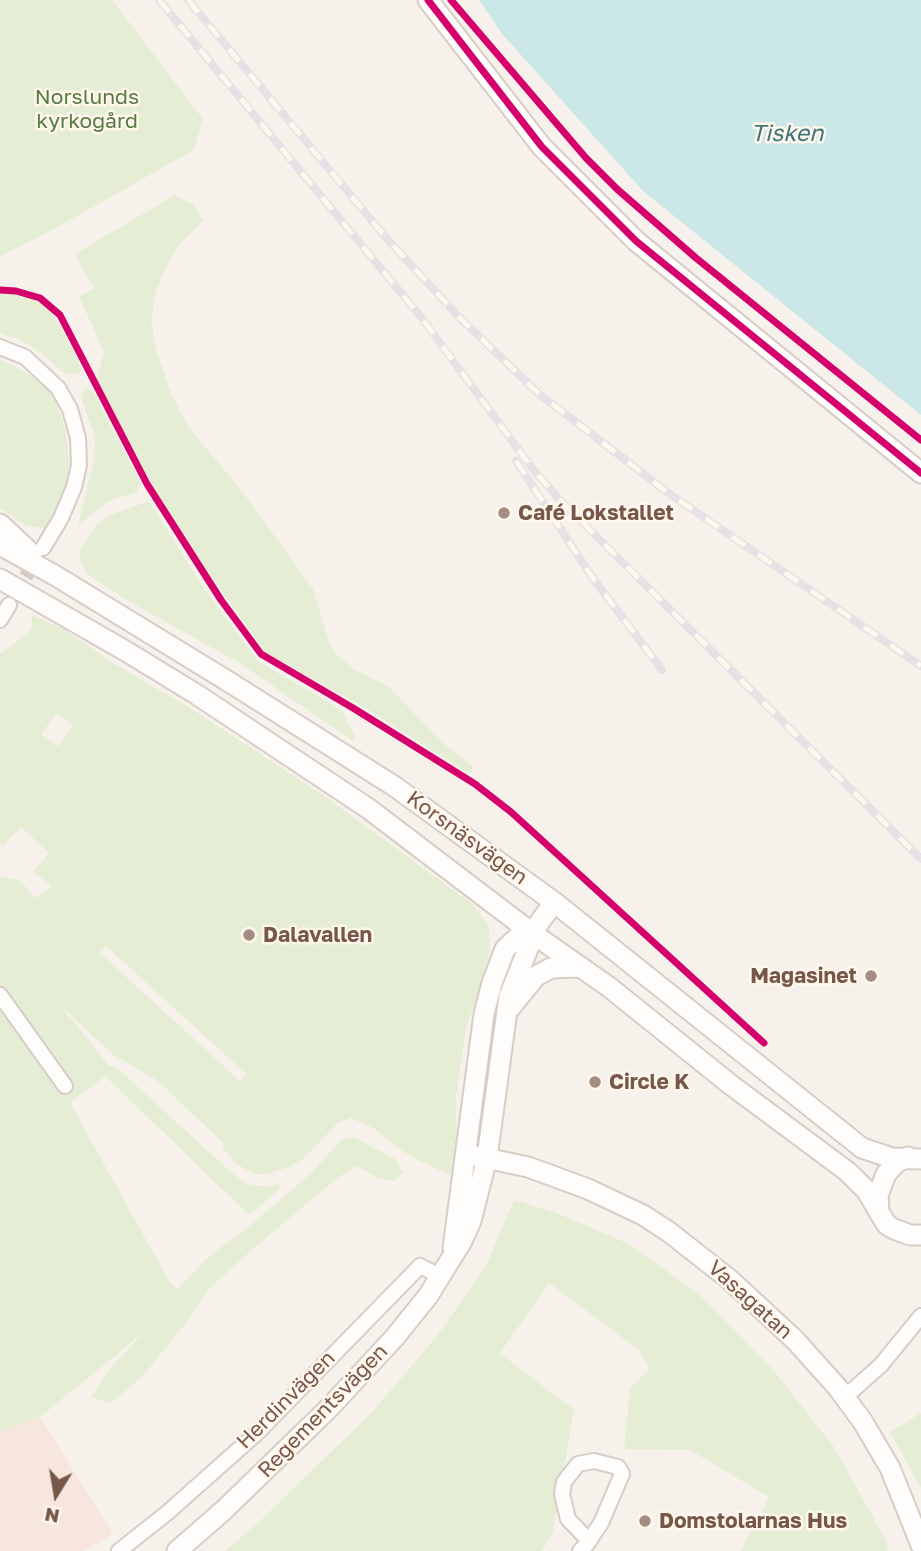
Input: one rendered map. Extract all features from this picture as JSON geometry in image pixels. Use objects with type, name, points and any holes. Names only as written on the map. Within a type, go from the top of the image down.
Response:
[{"type":"main road","points":[[428,0],[542,147],[636,241],[921,473]]},
{"type":"main road","points":[[0,524],[56,576]]},
{"type":"main road","name":"Korsnäsvägen","points":[[0,545],[56,576],[394,786],[554,902],[862,1148],[892,1158],[917,1158]]},
{"type":"main road","name":"Korsnäsvägen","points":[[0,579],[196,694],[369,809],[532,933],[609,987],[731,1085],[848,1172],[866,1190],[887,1225],[910,1235],[921,1235]]},
{"type":"main road","points":[[488,900],[502,923],[505,949]]},
{"type":"main road","points":[[505,949],[519,936],[532,933],[554,902]]},
{"type":"main road","name":"Regementsvägen","points":[[177,1551],[224,1510],[329,1408],[395,1337],[428,1296],[452,1256],[471,1221],[487,1158],[509,996],[532,933]]},
{"type":"main road","name":"Regementsvägen","points":[[452,1256],[484,1014],[505,949]]},
{"type":"main road","points":[[508,1011],[536,976],[551,968],[580,967]]},
{"type":"main road","name":"Vasagatan","points":[[467,1154],[528,1167],[588,1189],[643,1215],[729,1279],[795,1340],[845,1397],[882,1452],[921,1545]]},
{"type":"main road","points":[[879,1212],[878,1195],[886,1174],[897,1162],[917,1158]]},
{"type":"street","points":[[0,347],[25,357],[58,388],[70,409],[78,438],[79,466],[74,486],[61,518],[43,548]]},
{"type":"street","points":[[0,620],[9,606]]},
{"type":"street","points":[[0,995],[65,1087]]},
{"type":"street","name":"Herdinvägen","points":[[128,1549],[257,1433],[419,1266],[440,1276]]},
{"type":"street","points":[[845,1397],[881,1365],[921,1316]]},
{"type":"street","points":[[594,1461],[618,1467],[622,1474],[604,1516],[584,1546],[568,1518],[562,1494],[564,1482],[578,1464],[594,1461]]},
{"type":"shaded area","points":[[40,1417],[113,1534],[84,1551],[0,1551],[0,1432]]},
{"type":"green space","name":"Norslunds kyrkogård","points":[[0,0],[112,0],[203,119],[194,150],[0,257]]},
{"type":"green space","points":[[175,195],[194,205],[203,220],[178,247],[165,268],[156,292],[151,321],[157,352],[171,394],[189,428],[242,491],[313,589],[329,643],[336,654],[355,670],[388,686],[441,741],[472,766],[472,773],[466,772],[362,706],[266,653],[188,544],[137,460],[96,381],[104,352],[79,296],[94,289],[75,254]]},
{"type":"green space","points":[[0,292],[26,296],[51,312],[82,370],[69,375],[64,373],[40,352],[18,339],[0,333]]},
{"type":"green space","points":[[0,359],[32,376],[48,390],[56,399],[65,428],[69,463],[63,507],[53,523],[44,529],[23,524],[0,508]]},
{"type":"green space","points":[[85,389],[92,390],[141,483],[136,492],[109,501],[78,525],[93,464],[95,438],[81,397]]},
{"type":"green space","points":[[149,501],[205,590],[259,662],[329,702],[343,713],[355,736],[353,741],[238,662],[133,604],[87,574],[79,556],[81,548],[97,525],[110,515]]},
{"type":"green space","points":[[32,615],[64,629],[113,663],[192,709],[330,800],[472,904],[489,926],[490,940],[487,970],[466,1028],[456,1097],[457,1176],[414,1158],[375,1129],[351,1118],[339,1122],[304,1158],[289,1167],[267,1174],[254,1174],[235,1163],[223,1148],[223,1143],[158,1081],[112,1054],[61,1006],[109,1066],[115,1066],[233,1174],[248,1184],[268,1187],[279,1184],[278,1190],[249,1215],[105,1076],[70,1103],[169,1281],[177,1289],[206,1259],[251,1225],[311,1173],[342,1139],[355,1138],[395,1159],[403,1173],[394,1181],[377,1178],[357,1166],[337,1178],[208,1290],[186,1323],[142,1377],[111,1403],[91,1397],[108,1371],[144,1332],[40,1417],[0,1432],[0,876],[21,881],[34,898],[52,886],[33,872],[49,853],[21,827],[3,846],[0,843],[0,654],[27,634],[32,627]],"holes":[[[57,713],[73,726],[58,746],[41,734]],[[106,946],[246,1074],[240,1081],[100,953]]]},
{"type":"green space","points":[[514,1200],[557,1213],[629,1244],[699,1294],[774,1371],[834,1447],[885,1539],[888,1551],[741,1551],[769,1497],[690,1450],[624,1449],[630,1388],[650,1368],[639,1350],[549,1283],[500,1353],[574,1410],[553,1532],[542,1551],[225,1551],[257,1524],[373,1411],[437,1336],[486,1266]]},
{"type":"green space","points":[[921,1413],[921,1488],[890,1432]]},
{"type":"water","name":"Tisken","points":[[479,0],[921,0],[921,415],[643,191],[503,35]]},
{"type":"tunnel","points":[[15,595],[38,556]]},
{"type":"railway","points":[[159,0],[421,317],[532,468],[558,498],[921,859]]},
{"type":"railway","points":[[188,0],[388,240],[460,318],[538,393],[667,492],[921,666]]},
{"type":"railway","points":[[516,461],[592,577],[662,670]]},
{"type":"cycle path","points":[[428,0],[542,147],[636,241],[921,473]]},
{"type":"cycle path","points":[[451,0],[586,158],[617,189],[696,258],[921,440]]},
{"type":"cycle path","points":[[0,290],[16,291],[40,298],[60,315],[147,484],[221,600],[261,654],[475,784],[511,812],[764,1043]]},
{"type":"place","name":"Café Lokstallet","points":[[504,513]]},
{"type":"place","name":"Dalavallen","points":[[249,935]]},
{"type":"place","name":"Magasinet","points":[[871,976]]},
{"type":"place","name":"Circle K","points":[[595,1082]]},
{"type":"place","name":"Domstolarnas Hus","points":[[645,1521]]}]
